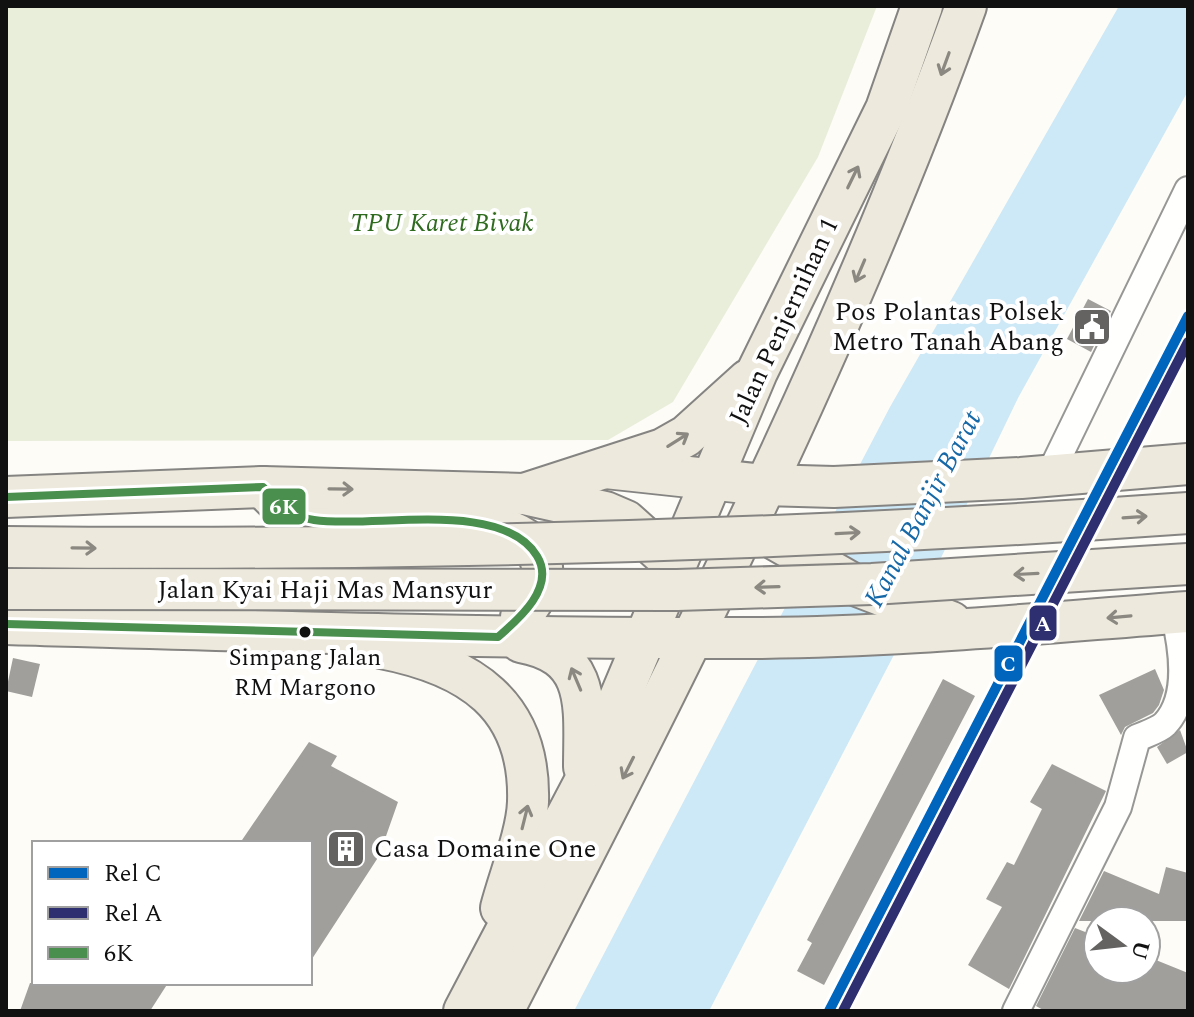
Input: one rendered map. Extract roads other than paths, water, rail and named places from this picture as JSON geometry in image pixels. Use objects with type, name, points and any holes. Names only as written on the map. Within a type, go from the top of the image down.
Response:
[{"type":"main road","name":"Jalan Penjernihan 1","points":[[484,974],[584,783],[757,372],[886,109],[922,6]]},
{"type":"main road","name":"Jalan Penjernihan 1","points":[[503,1011],[699,626],[801,409],[924,123],[966,6]]},
{"type":"main road","points":[[524,494],[639,459],[686,436],[757,372]]},
{"type":"main road","points":[[606,468],[764,485],[834,487],[1035,477],[1188,464]]},
{"type":"main road","points":[[711,478],[747,524],[917,622],[974,629],[1181,612]]},
{"type":"main road","points":[[263,487],[284,509],[316,521],[479,524],[511,529],[524,536],[541,558],[542,582],[530,605],[498,637]]},
{"type":"main road","points":[[6,497],[263,487],[524,494],[605,512],[626,521],[654,543],[675,566],[699,626]]},
{"type":"main road","name":"Jalan Kyai Haji Mas Mansyur","points":[[6,547],[236,549],[754,537],[1188,513]]},
{"type":"main road","name":"Jalan Kyai Haji Mas Mansyur","points":[[6,589],[677,590],[872,584],[1188,564]]},
{"type":"main road","name":"Jalan Kyai Haji Mas Mansyur","points":[[6,624],[498,637],[647,637],[699,626],[743,638],[917,622]]},
{"type":"main road","points":[[308,633],[403,652],[460,675],[494,697],[514,724],[526,757],[528,805],[484,974],[464,1011]]},
{"type":"main road","points":[[498,637],[549,649],[564,659],[576,673],[584,715],[584,783]]},
{"type":"street","points":[[1035,477],[1188,190]]},
{"type":"street","points":[[1016,1011],[1118,807],[1137,738],[1164,726],[1183,707],[1181,612]]},
{"type":"water","name":"Kanal Banjir Barat","points":[[1119,6],[1188,6],[1188,91],[1018,398],[898,647],[709,1011],[574,1011],[890,407]]},
{"type":"rail line","name":"C","points":[[829,1011],[1188,316]]},
{"type":"rail line","name":"A","points":[[843,1011],[1188,342]]},
{"type":"place","name":"Pos Polantas Polsek Metro Tanah Abang","points":[[1092,327]]},
{"type":"place","name":"Simpang Jalan RM Margono","points":[[305,632]]},
{"type":"place","name":"Casa Domaine One","points":[[346,849]]},
{"type":"park label","name":"TPU Karet Bivak","points":[[442,223]]}]
